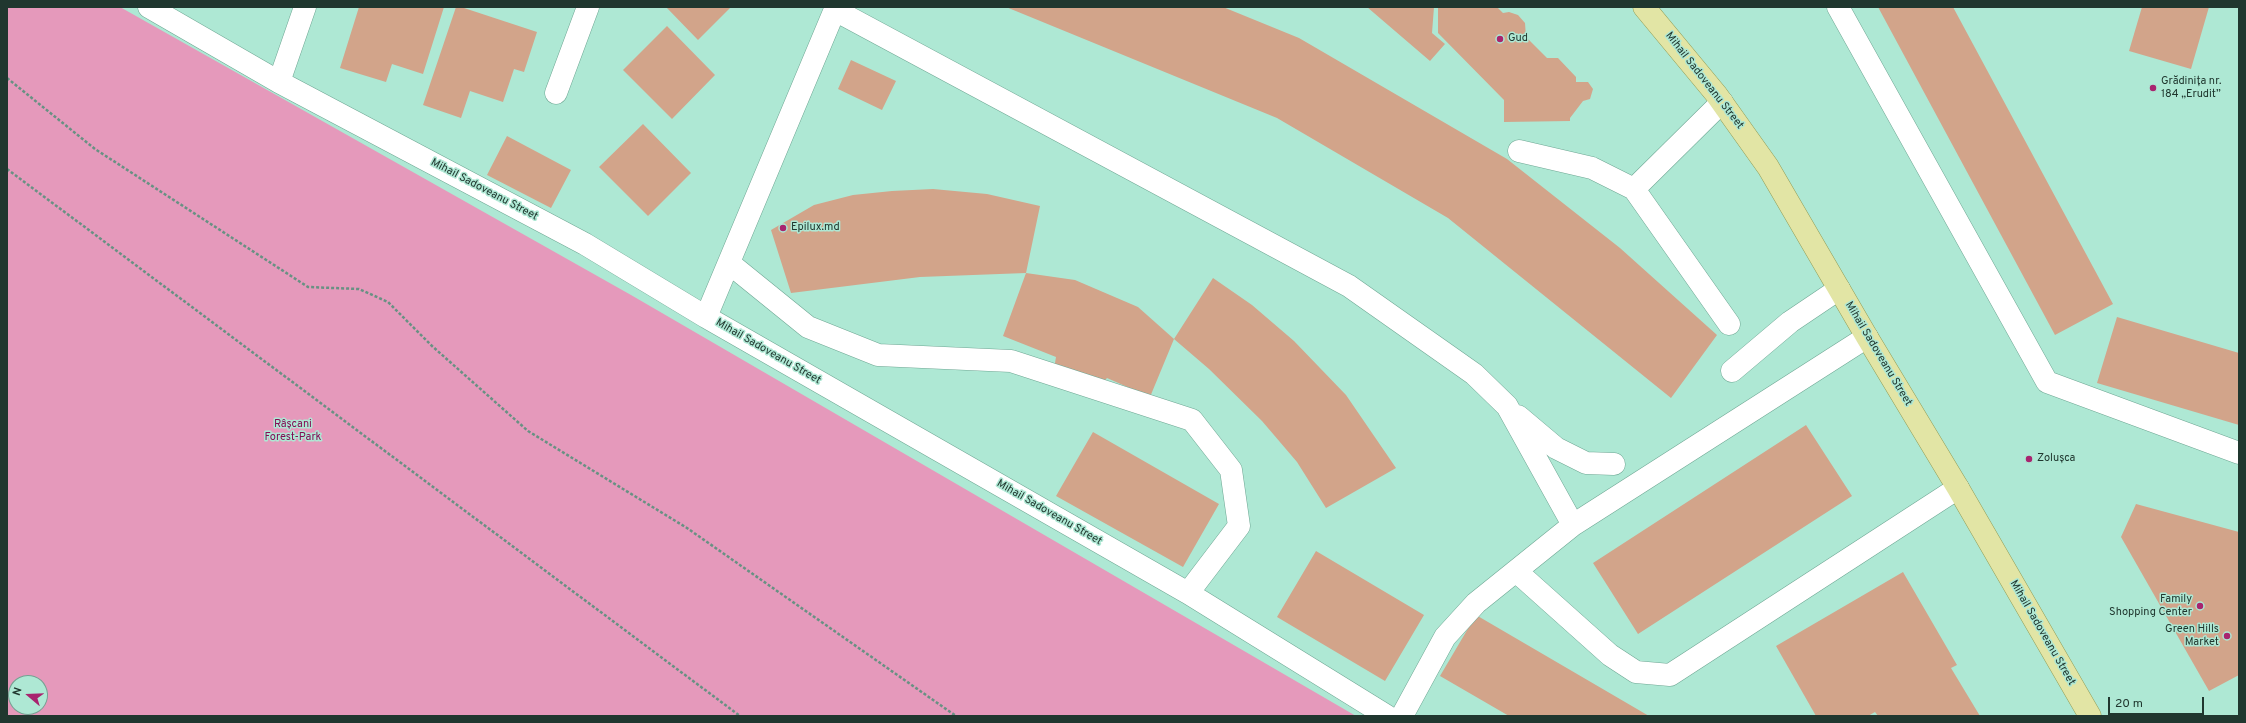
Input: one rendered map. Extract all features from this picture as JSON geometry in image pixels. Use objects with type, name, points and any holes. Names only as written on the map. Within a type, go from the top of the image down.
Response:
[{"type":"main road","name":"Mihail Sadoveanu Street","points":[[1644,7],[1678,46],[1722,102],[1768,167],[1867,337],[1958,488],[2090,716]]},
{"type":"street","name":"Mihail Sadoveanu Street","points":[[149,7],[279,82],[585,244],[706,317],[1188,592],[1387,716]]},
{"type":"street","points":[[279,82],[305,7]]},
{"type":"street","points":[[556,93],[588,7]]},
{"type":"street","points":[[1838,7],[2047,382],[2239,453]]},
{"type":"street","name":"Mihail Sadoveanu Street","points":[[706,317],[836,8]]},
{"type":"street","points":[[836,8],[1349,286],[1474,374],[1507,406],[1562,451],[1586,463],[1614,464]]},
{"type":"street","points":[[1634,190],[1722,102]]},
{"type":"street","points":[[1519,151],[1592,168],[1634,190],[1729,324]]},
{"type":"street","points":[[729,263],[808,327],[878,355],[1011,361],[1192,420],[1231,470],[1239,526],[1188,592]]},
{"type":"street","points":[[1732,372],[1790,322],[1839,289]]},
{"type":"street","points":[[1402,716],[1445,637],[1476,603],[1573,525],[1867,337]]},
{"type":"street","points":[[1507,406],[1573,525]]},
{"type":"street","points":[[1516,572],[1610,655],[1636,672],[1670,675],[1958,488]]},
{"type":"path","points":[[7,78],[95,149],[308,287],[359,289],[388,302],[432,346],[528,431],[688,528],[956,716]]},
{"type":"path","points":[[7,169],[740,716]]},
{"type":"green space","name":"Râșcani Forest-Park","points":[[7,7],[120,7],[631,295],[1356,716],[7,716]]},
{"type":"building","points":[[359,7],[444,7],[423,74],[392,64],[386,82],[340,68]]},
{"type":"building","points":[[456,7],[461,7],[537,32],[524,72],[514,69],[503,102],[470,91],[461,118],[423,105]]},
{"type":"building","points":[[666,7],[731,7],[698,40]]},
{"type":"building","points":[[1006,7],[1223,7],[1299,38],[1507,159],[1620,248],[1717,335],[1671,398],[1448,218],[1277,118]]},
{"type":"building","points":[[1367,7],[1434,7],[1432,33],[1445,44],[1430,61]]},
{"type":"building","points":[[1438,7],[1497,7],[1503,13],[1509,12],[1518,15],[1525,23],[1526,37],[1547,58],[1558,58],[1576,77],[1576,82],[1588,82],[1593,89],[1590,99],[1583,101],[1570,118],[1570,121],[1504,122],[1504,100],[1438,33]]},
{"type":"building","points":[[1878,7],[1953,7],[2113,304],[2055,335]]},
{"type":"building","points":[[2142,7],[2209,7],[2191,69],[2129,51]]},
{"type":"building","points":[[667,26],[715,75],[672,119],[623,70]]},
{"type":"building","points":[[851,60],[896,81],[882,110],[838,89]]},
{"type":"building","points":[[643,124],[691,173],[648,216],[599,167]]},
{"type":"building","points":[[507,136],[571,170],[551,208],[487,175]]},
{"type":"building","points":[[933,189],[987,194],[1040,206],[1026,273],[920,277],[791,293],[771,230],[814,205],[853,195]]},
{"type":"building","points":[[1026,273],[1075,280],[1138,307],[1174,339],[1150,397],[1107,378],[1099,387],[1054,369],[1056,357],[1003,336]]},
{"type":"building","points":[[1213,278],[1252,305],[1294,341],[1346,395],[1396,468],[1326,508],[1297,462],[1262,421],[1209,369],[1174,339]]},
{"type":"building","points":[[2117,317],[2239,353],[2239,425],[2097,383]]},
{"type":"building","points":[[1806,425],[1852,496],[1638,634],[1593,563]]},
{"type":"building","points":[[1093,432],[1219,504],[1183,567],[1056,496]]},
{"type":"building","name":"Family Shopping Center","points":[[2136,504],[2239,532],[2239,675],[2209,691],[2121,537]]},
{"type":"building","points":[[1316,551],[1424,615],[1385,681],[1277,617]]},
{"type":"building","points":[[1903,572],[1957,665],[1951,668],[1980,716],[1878,716],[1875,712],[1868,716],[1816,716],[1776,646]]},
{"type":"building","points":[[1476,615],[1649,716],[1509,716],[1440,676]]},
{"type":"place","name":"Gud","points":[[1500,39]]},
{"type":"place","name":"Grădinița nr. 184 „Erudit”","points":[[2153,88]]},
{"type":"place","name":"Epilux.md","points":[[783,228]]},
{"type":"place","name":"Zolușca","points":[[2029,459]]},
{"type":"place","name":"Family Shopping Center","points":[[2200,606]]},
{"type":"place","name":"Green Hills Market","points":[[2227,636]]}]
